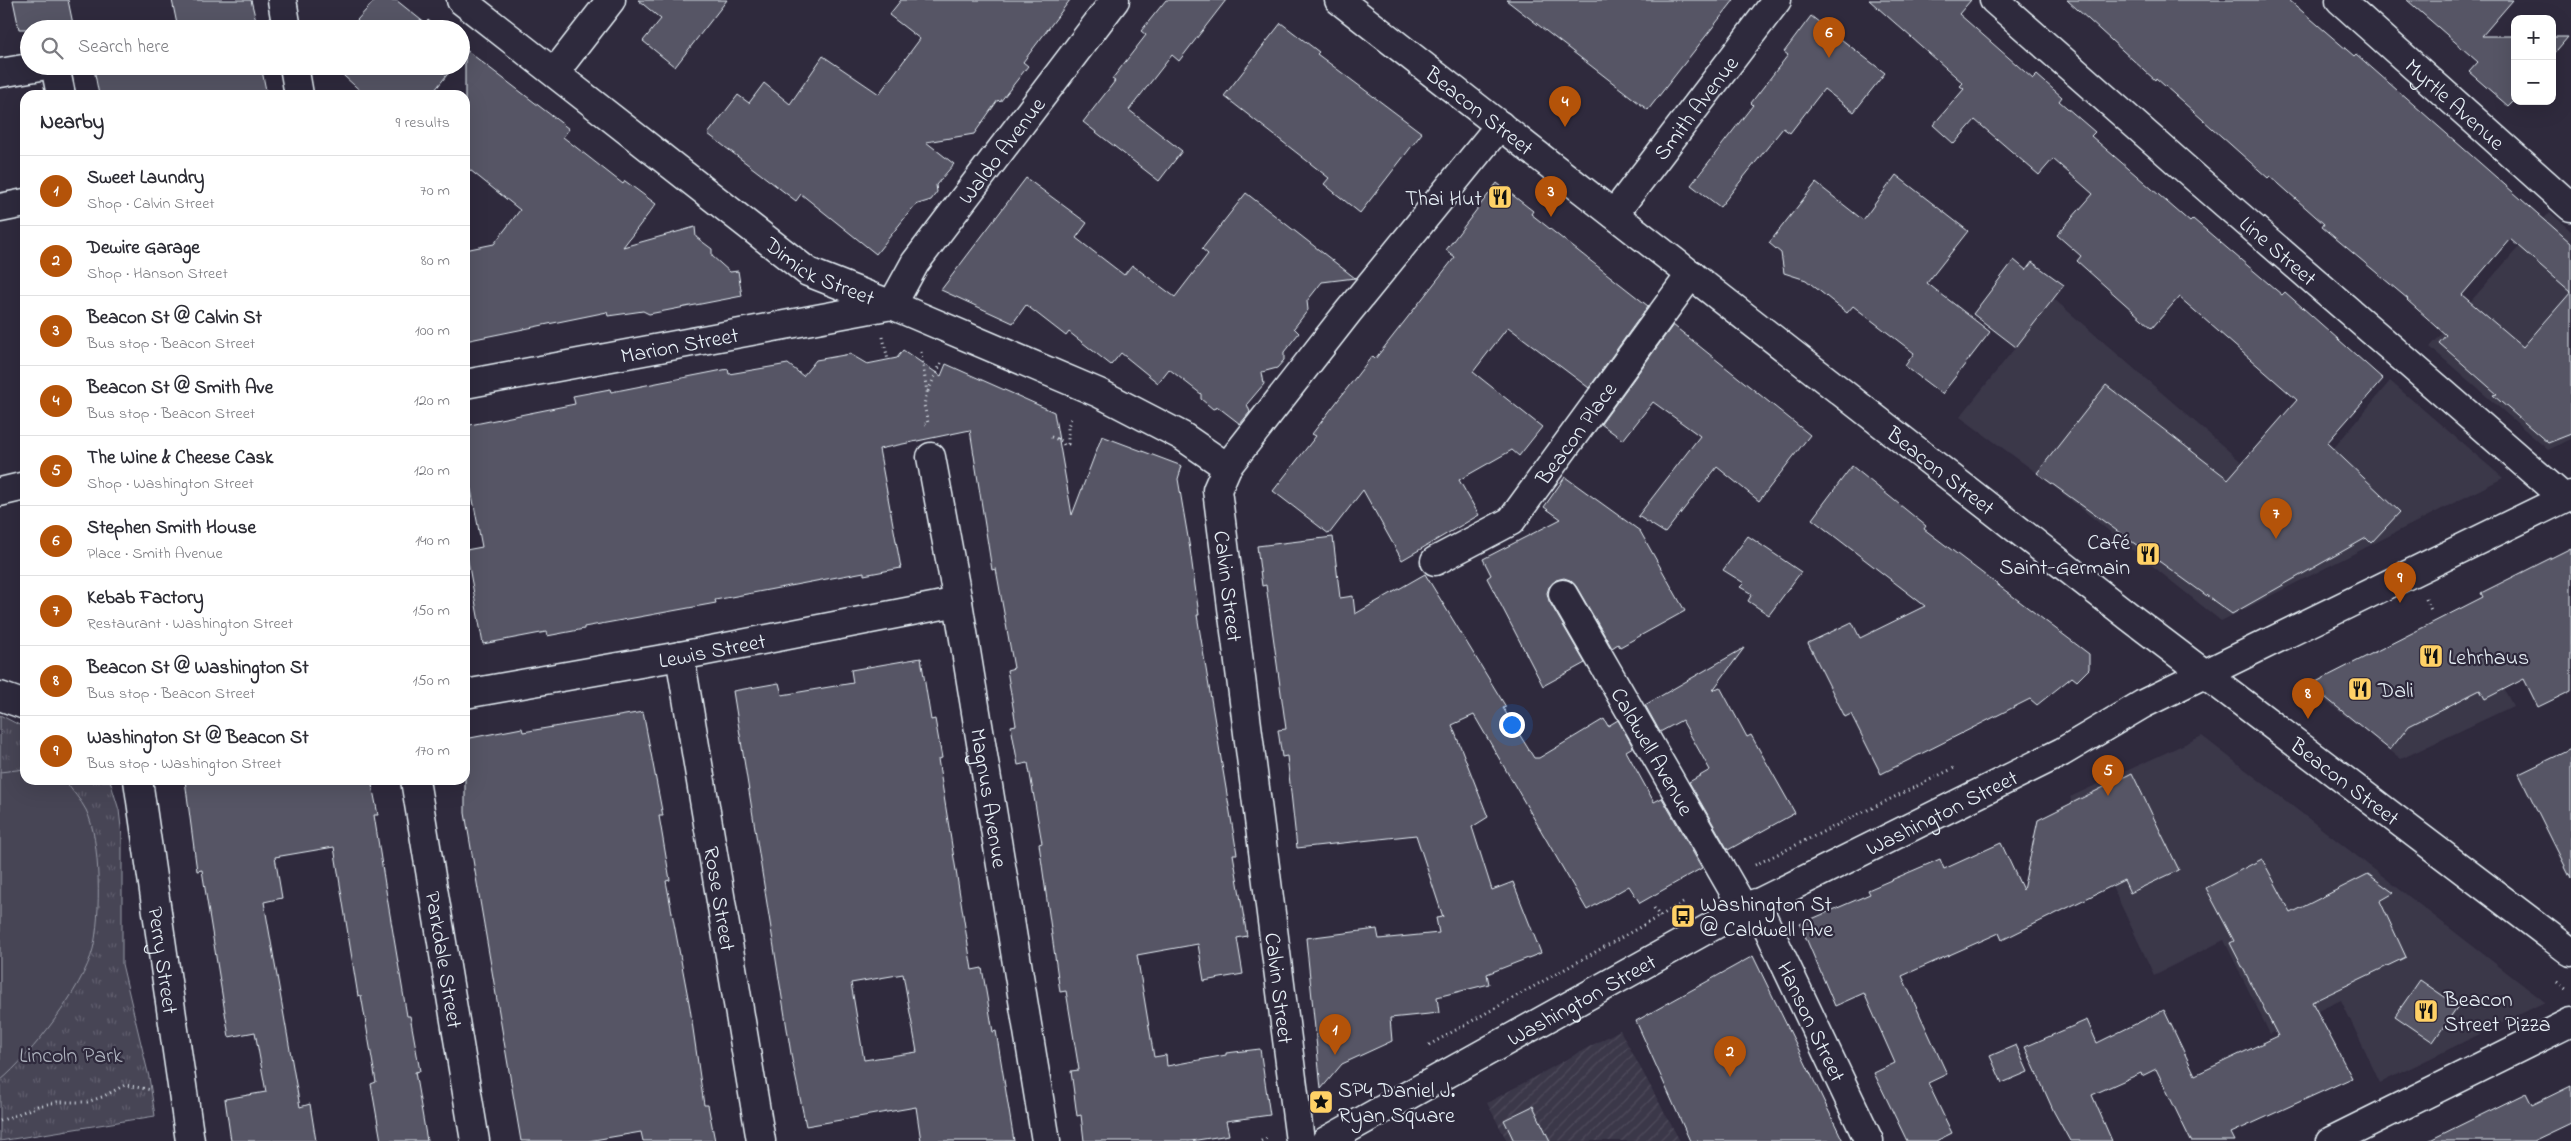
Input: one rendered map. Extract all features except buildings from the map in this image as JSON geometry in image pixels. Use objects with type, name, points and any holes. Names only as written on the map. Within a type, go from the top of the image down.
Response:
[{"type":"street","points":[[282,0],[285,20]]},
{"type":"street","name":"Dimick Street","points":[[461,0],[556,72],[808,272],[892,305],[1099,393],[1182,436],[1227,467]]},
{"type":"street","points":[[556,72],[611,0]]},
{"type":"street","name":"Waldo Avenue","points":[[892,305],[915,263],[1115,0]]},
{"type":"street","name":"Beacon Street","points":[[1339,0],[2205,674],[2571,952]]},
{"type":"street","name":"Smith Avenue","points":[[1614,214],[1777,0]]},
{"type":"street","name":"Line Street","points":[[1994,0],[2198,180],[2568,496]]},
{"type":"street","name":"Myrtle Avenue","points":[[2340,0],[2571,207]]},
{"type":"street","points":[[0,73],[20,70]]},
{"type":"street","points":[[57,75],[59,90]]},
{"type":"street","points":[[296,75],[298,90]]},
{"type":"street","name":"Calvin Street","points":[[1300,1141],[1217,490],[1227,467],[1500,125]]},
{"type":"street","points":[[0,208],[20,204]]},
{"type":"street","name":"Beacon Place","points":[[1435,561],[1511,521],[1691,274]]},
{"type":"street","name":"Marion Street","points":[[470,383],[892,305]]},
{"type":"street","name":"Magnus Avenue","points":[[931,457],[958,602],[1046,1141]]},
{"type":"street","points":[[0,492],[20,487]]},
{"type":"street","name":"Washington Street","points":[[1326,1141],[1750,906],[2062,752],[2144,704],[2568,496]]},
{"type":"street","name":"Caldwell Avenue","points":[[1563,594],[1750,906]]},
{"type":"street","name":"Lewis Street","points":[[470,693],[680,656],[958,602]]},
{"type":"street","name":"Rose Street","points":[[680,656],[761,1141]]},
{"type":"street","points":[[0,696],[20,703]]},
{"type":"street","name":"Perry Street","points":[[139,785],[190,1141]]},
{"type":"street","name":"Parkdale Street","points":[[416,785],[475,1141]]},
{"type":"street","name":"Hanson Street","points":[[1750,906],[1869,1141]]},
{"type":"street","points":[[2331,1141],[2571,1022]]},
{"type":"path","points":[[883,332],[888,360]]},
{"type":"path","points":[[924,346],[921,352],[927,392]]},
{"type":"path","points":[[925,424],[928,423],[924,405],[927,392],[944,355]]},
{"type":"path","points":[[1050,437],[1062,441],[1064,446],[1068,444],[1068,426],[1071,417],[1099,393]]},
{"type":"path","points":[[0,1120],[38,1106],[57,1102],[87,1102],[102,1097],[125,1085],[156,1091]]},
{"type":"shaded area","points":[[2550,212],[2571,231],[2571,439],[2548,450],[2430,347]]},
{"type":"shaded area","points":[[2054,299],[2277,493],[2333,449],[2390,381],[2503,478],[2221,621],[2037,473],[1960,417]]},
{"type":"shaded area","points":[[2461,608],[2513,706],[2401,759],[2306,686]]},
{"type":"shaded area","points":[[2202,736],[2545,1002],[2380,1083],[2341,1000],[2270,1034],[2224,940],[2154,975],[2070,797]]},
{"type":"shaded area","points":[[1620,1030],[1680,1141],[1507,1141],[1487,1103]]},
{"type":"green space","name":"Lincoln Park","points":[[0,715],[20,725],[20,785],[111,785],[119,810],[122,836],[122,964],[149,1077],[155,1116],[0,1141]]},
{"type":"green space","points":[[20,770],[20,785],[68,785],[82,803],[91,823],[97,858],[98,899],[96,935],[93,949],[79,982],[40,1038],[0,1081],[0,772]]},
{"type":"place","name":"Stephen Smith House","points":[[1829,58]]},
{"type":"place","name":"Beacon St @ Smith Ave","points":[[1565,127]]},
{"type":"place","name":"Thai Hut","points":[[1500,197]]},
{"type":"place","name":"Beacon St @ Calvin St","points":[[1551,217]]},
{"type":"place","name":"Kebab Factory","points":[[2276,539]]},
{"type":"place","name":"Café Saint-Germain","points":[[2148,554]]},
{"type":"place","name":"Washington St @ Beacon St","points":[[2400,603]]},
{"type":"place","name":"Lehrhaus","points":[[2431,656]]},
{"type":"place","name":"Dali","points":[[2360,689]]},
{"type":"place","name":"Beacon St @ Washington St","points":[[2308,719]]},
{"type":"place","name":"The Wine & Cheese Cask","points":[[2108,796]]},
{"type":"place","name":"Washington St @ Caldwell Ave","points":[[1683,916]]},
{"type":"place","name":"Beacon Street Pizza","points":[[2426,1011]]},
{"type":"place","name":"Sweet Laundry","points":[[1335,1055]]},
{"type":"place","name":"Dewire Garage","points":[[1730,1077]]},
{"type":"place","name":"SP4 Daniel J. Ryan Square","points":[[1321,1102]]}]
